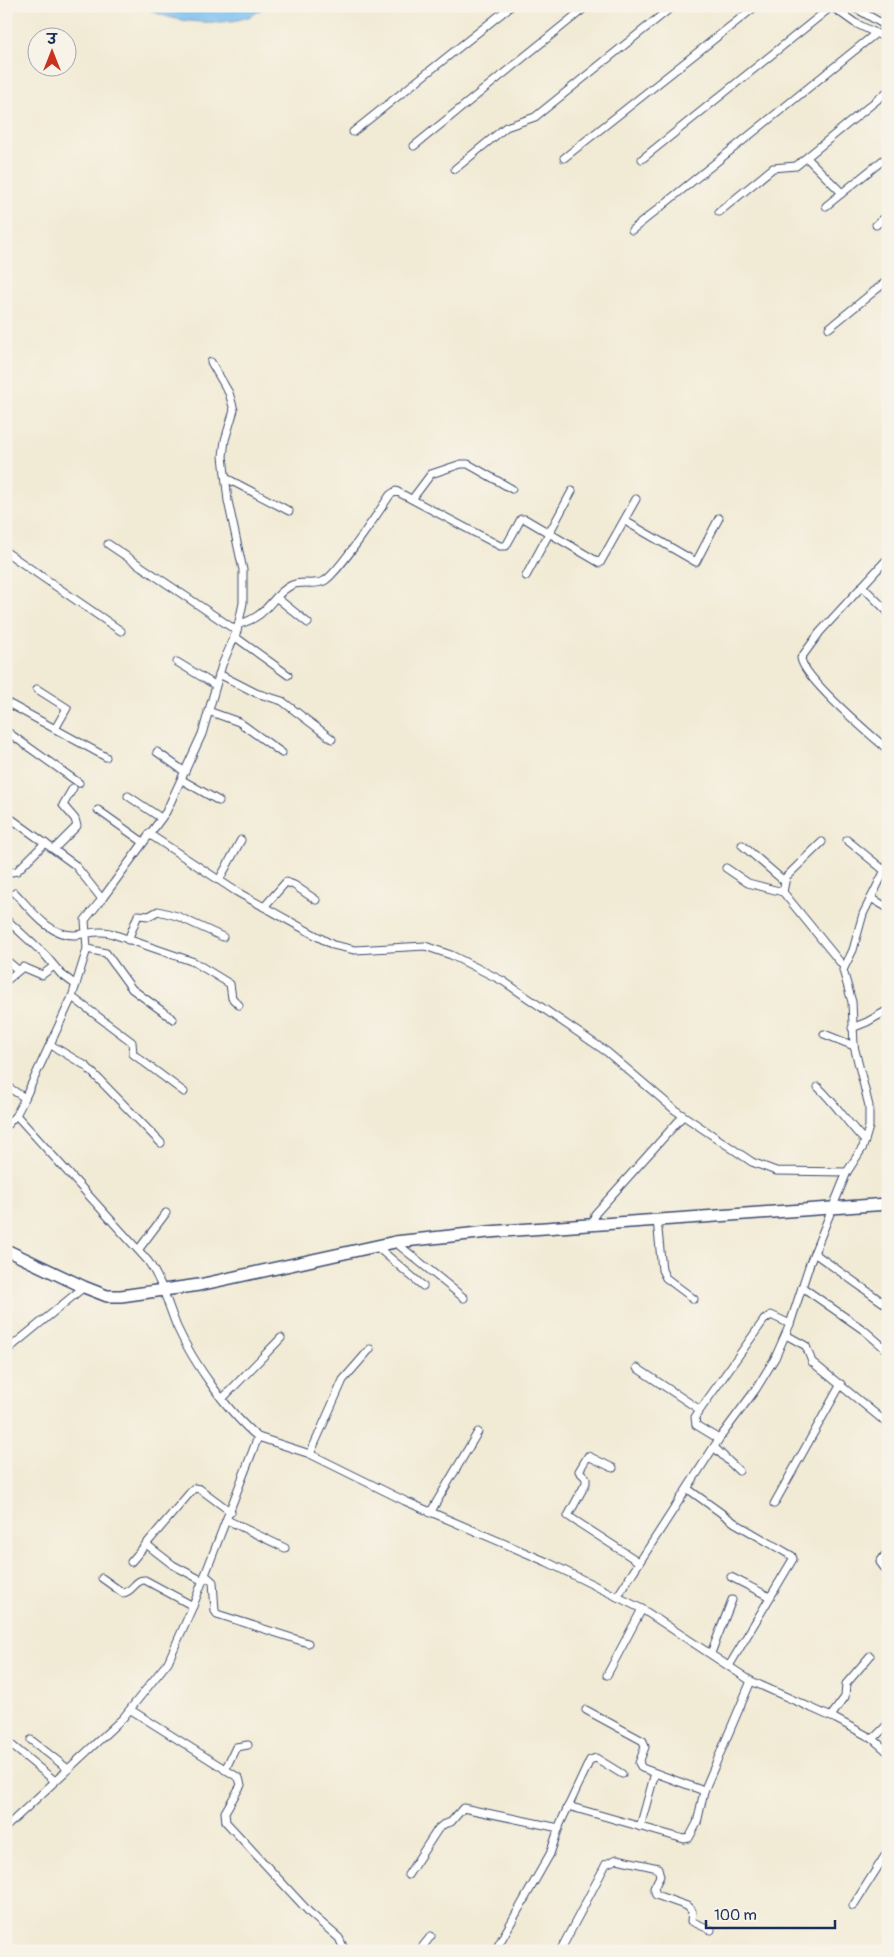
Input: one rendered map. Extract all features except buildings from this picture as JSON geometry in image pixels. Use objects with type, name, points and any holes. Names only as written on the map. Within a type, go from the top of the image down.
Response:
[{"type":"highway","points":[[6,1250],[107,1296],[164,1292],[395,1242],[593,1221],[657,1220],[888,1204]]},
{"type":"street","points":[[353,132],[511,6]]},
{"type":"street","points":[[414,146],[587,6]]},
{"type":"street","points":[[454,169],[506,127],[535,116],[673,6]]},
{"type":"street","points":[[564,158],[756,6]]},
{"type":"street","points":[[642,159],[831,6],[875,34],[888,39]]},
{"type":"street","points":[[852,6],[888,27]]},
{"type":"street","points":[[632,230],[875,34]]},
{"type":"street","points":[[719,212],[773,168],[778,166],[793,167],[806,158],[888,92]]},
{"type":"street","points":[[826,206],[888,156]]},
{"type":"street","points":[[806,158],[842,193]]},
{"type":"street","points":[[876,225],[888,215]]},
{"type":"street","points":[[829,328],[888,280]]},
{"type":"street","points":[[6,1126],[16,1115],[25,1098],[72,997],[88,948],[85,920],[161,818],[182,780],[208,711],[219,674],[237,630],[243,603],[243,570],[226,478],[223,447],[234,410],[229,393],[211,362]]},
{"type":"street","points":[[413,498],[431,474],[462,464],[468,464],[512,490]]},
{"type":"street","points":[[226,478],[289,511]]},
{"type":"street","points":[[237,630],[256,618],[293,584],[321,582],[329,578],[392,492],[400,491],[500,546],[506,546],[523,519],[550,532],[600,563],[636,499]]},
{"type":"street","points":[[526,576],[572,491]]},
{"type":"street","points":[[625,521],[696,562],[719,518]]},
{"type":"street","points":[[108,544],[237,630],[288,675]]},
{"type":"street","points":[[6,552],[121,631]]},
{"type":"street","points":[[888,558],[806,649],[801,658],[802,663],[820,686],[888,750]]},
{"type":"street","points":[[862,586],[888,612]]},
{"type":"street","points":[[278,598],[308,623]]},
{"type":"street","points":[[177,662],[215,685]]},
{"type":"street","points":[[219,674],[256,693],[282,701],[332,739]]},
{"type":"street","points":[[37,688],[67,708],[55,729]]},
{"type":"street","points":[[6,702],[106,757]]},
{"type":"street","points":[[208,711],[239,722],[282,753]]},
{"type":"street","points":[[6,731],[76,786],[63,804],[75,819],[77,826],[54,849]]},
{"type":"street","points":[[157,752],[185,772]]},
{"type":"street","points":[[182,780],[219,801]]},
{"type":"street","points":[[128,796],[161,818]]},
{"type":"street","points":[[98,810],[143,842]]},
{"type":"street","points":[[6,814],[75,865],[102,898]]},
{"type":"street","points":[[149,834],[264,907],[344,949],[355,950],[409,945],[425,946],[452,955],[503,981],[606,1052],[683,1116],[764,1168],[776,1171],[847,1172]]},
{"type":"street","points":[[219,880],[241,840]]},
{"type":"street","points":[[617,1597],[719,1439],[756,1389],[775,1358],[786,1335],[814,1253],[847,1172],[859,1155],[865,1141],[869,1127],[870,1106],[854,1046],[852,1002],[843,974],[844,967],[853,950],[862,914],[886,867],[847,840]]},
{"type":"street","points":[[783,892],[784,881],[822,842]]},
{"type":"street","points":[[6,873],[17,871],[45,843]]},
{"type":"street","points":[[742,845],[784,881]]},
{"type":"street","points":[[726,868],[757,887],[783,892],[844,967]]},
{"type":"street","points":[[264,907],[286,882],[294,885],[316,900]]},
{"type":"street","points":[[15,893],[36,916],[51,928],[67,934],[103,931],[204,967],[230,984],[232,998],[239,1005]]},
{"type":"street","points":[[871,898],[888,908]]},
{"type":"street","points":[[128,940],[138,915],[149,916],[158,911],[177,916],[223,937]]},
{"type":"street","points":[[6,919],[46,956],[61,974],[76,985]]},
{"type":"street","points":[[88,948],[106,953],[132,989],[173,1019]]},
{"type":"street","points":[[6,960],[18,970]]},
{"type":"street","points":[[6,981],[23,967],[42,975],[54,966]]},
{"type":"street","points":[[72,997],[132,1042],[133,1054],[184,1092]]},
{"type":"street","points":[[852,1028],[888,1010]]},
{"type":"street","points":[[824,1034],[854,1046]]},
{"type":"street","points":[[51,1045],[86,1066],[161,1143]]},
{"type":"street","points":[[6,1086],[25,1098]]},
{"type":"street","points":[[818,1087],[835,1103],[847,1122],[865,1141]]},
{"type":"street","points":[[16,1115],[58,1164],[139,1249],[156,1273],[185,1341],[222,1399],[240,1422],[258,1437],[310,1454],[430,1512],[547,1562],[642,1609],[751,1681],[831,1716],[873,1739],[888,1752]]},
{"type":"street","points":[[593,1221],[683,1116]]},
{"type":"street","points":[[139,1249],[166,1213]]},
{"type":"street","points":[[657,1220],[662,1270],[666,1278],[694,1299]]},
{"type":"street","points":[[395,1242],[464,1298]]},
{"type":"street","points":[[376,1246],[423,1286]]},
{"type":"street","points":[[814,1253],[888,1306]]},
{"type":"street","points":[[7,1347],[84,1287]]},
{"type":"street","points":[[802,1287],[865,1331],[888,1351]]},
{"type":"street","points":[[719,1439],[696,1425],[695,1417],[764,1320],[771,1315],[790,1324]]},
{"type":"street","points":[[786,1335],[806,1346],[812,1362],[888,1424]]},
{"type":"street","points":[[222,1399],[281,1338]]},
{"type":"street","points":[[310,1454],[343,1380],[370,1349]]},
{"type":"street","points":[[636,1368],[700,1410]]},
{"type":"street","points":[[774,1504],[840,1384]]},
{"type":"street","points":[[430,1512],[478,1432]]},
{"type":"street","points":[[6,1827],[131,1710],[168,1662],[231,1512],[258,1437]]},
{"type":"street","points":[[714,1447],[739,1471]]},
{"type":"street","points":[[613,1468],[588,1456],[579,1472],[586,1478],[586,1483],[568,1516],[639,1562]]},
{"type":"street","points":[[131,1562],[194,1488],[200,1489],[231,1512]]},
{"type":"street","points":[[688,1489],[735,1523],[792,1556],[792,1563],[729,1666]]},
{"type":"street","points":[[227,1520],[285,1548]]},
{"type":"street","points":[[146,1544],[173,1565],[213,1582],[215,1611],[217,1614],[308,1643]]},
{"type":"street","points":[[888,1551],[880,1562],[888,1573]]},
{"type":"street","points":[[731,1577],[770,1597]]},
{"type":"street","points":[[102,1578],[123,1593],[127,1592],[139,1580],[145,1580],[193,1606]]},
{"type":"street","points":[[710,1653],[732,1600]]},
{"type":"street","points":[[607,1675],[642,1609]]},
{"type":"street","points":[[831,1716],[845,1697],[846,1684],[870,1656]]},
{"type":"street","points":[[568,1806],[640,1827],[689,1838],[697,1823],[704,1791],[751,1681]]},
{"type":"street","points":[[131,1710],[241,1781],[241,1785],[225,1812],[226,1822],[310,1913],[339,1938],[345,1951]]},
{"type":"street","points":[[586,1710],[643,1741],[645,1747],[639,1766],[704,1791]]},
{"type":"street","points":[[873,1739],[888,1724]]},
{"type":"street","points":[[32,1740],[68,1769]]},
{"type":"street","points":[[9,1743],[55,1781]]},
{"type":"street","points":[[225,1770],[236,1747],[248,1745]]},
{"type":"street","points":[[495,1951],[541,1871],[568,1806],[590,1760],[596,1758],[622,1774]]},
{"type":"street","points":[[640,1827],[655,1773]]},
{"type":"street","points":[[408,1875],[438,1829],[444,1824],[451,1822],[463,1808],[559,1828]]},
{"type":"street","points":[[853,1906],[888,1851]]},
{"type":"street","points":[[560,1951],[606,1864],[617,1858],[658,1868],[660,1876],[654,1888],[656,1895],[688,1906],[692,1911],[691,1921],[711,1930]]},
{"type":"street","points":[[419,1951],[431,1936]]},
{"type":"water","points":[[145,6],[266,6],[245,18],[222,22],[208,22],[165,16]]}]
